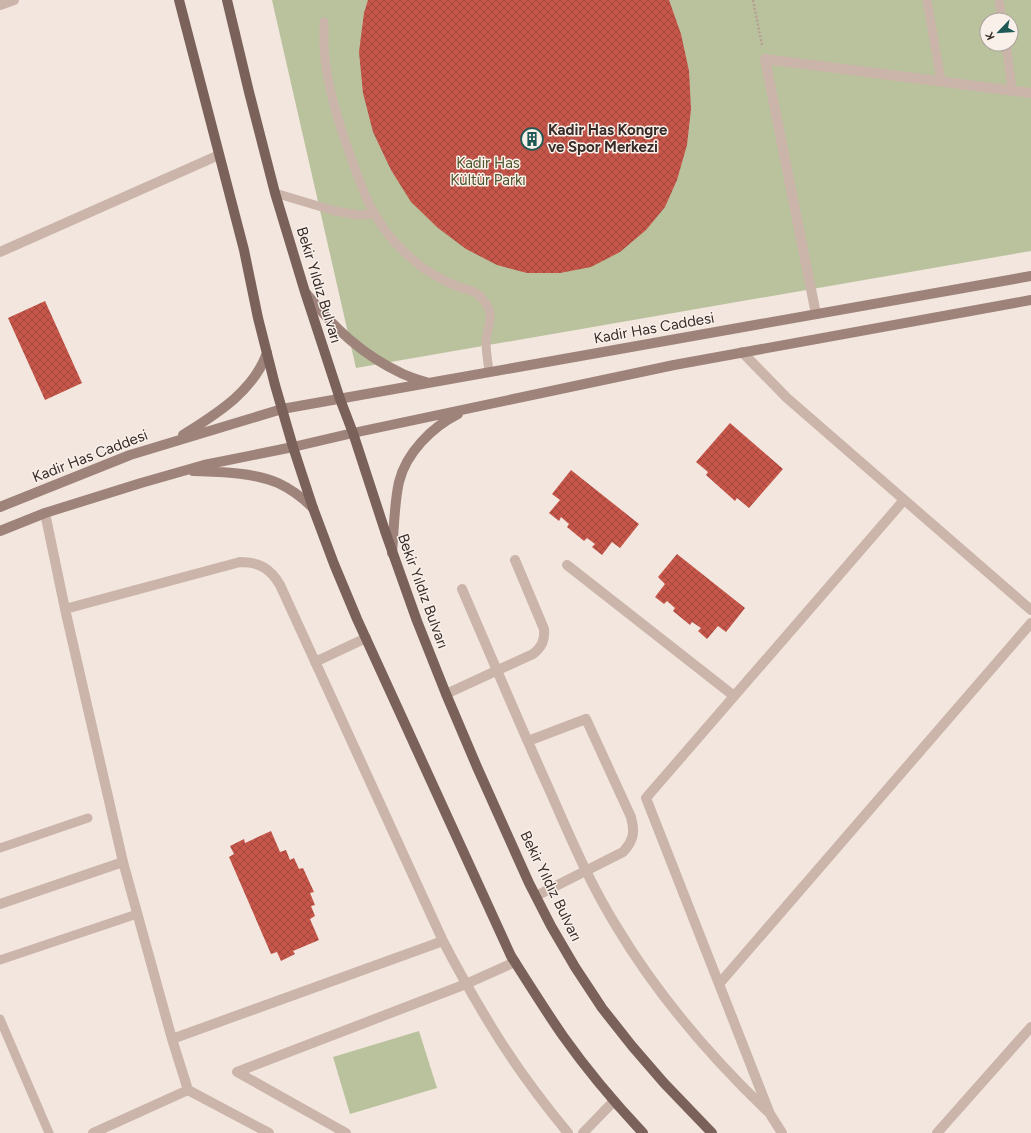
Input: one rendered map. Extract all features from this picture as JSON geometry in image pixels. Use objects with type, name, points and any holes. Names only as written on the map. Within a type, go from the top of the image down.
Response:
[{"type":"main road","points":[[179,0],[244,250],[258,318],[282,410],[313,508],[334,564],[366,638],[515,962],[563,1037],[592,1075],[643,1133]]},
{"type":"main road","name":"Bekir Yıldız Bulvarı","points":[[227,0],[275,193],[305,292],[392,553],[417,621],[477,767],[529,883],[575,967],[602,1008],[632,1046],[659,1078],[712,1133]]},
{"type":"street","points":[[0,5],[14,0]]},
{"type":"street","points":[[816,314],[765,59],[1031,93]]},
{"type":"street","points":[[0,252],[219,155]]},
{"type":"street","name":"Kadir Has Caddesi","points":[[0,507],[130,455],[282,410],[1031,276]]},
{"type":"street","points":[[305,292],[333,325],[365,353],[382,364],[404,375],[428,383]]},
{"type":"street","points":[[0,530],[45,513],[204,465],[674,365],[1031,300]]},
{"type":"street","points":[[742,352],[786,398],[1031,610]]},
{"type":"street","points":[[172,442],[210,418],[232,401],[250,384],[258,373],[267,353]]},
{"type":"street","points":[[392,553],[399,481],[409,459],[425,438],[453,417],[471,408]]},
{"type":"street","points":[[184,471],[225,472],[258,477],[278,483],[304,498],[313,508]]},
{"type":"street","points":[[782,1133],[770,1114],[646,798],[904,500]]},
{"type":"street","points":[[45,513],[65,609],[123,862],[172,1039],[188,1090],[269,1133]]},
{"type":"street","points":[[446,694],[533,654],[544,642],[545,635],[542,623],[515,560]]},
{"type":"street","points":[[65,609],[240,562],[251,562],[261,566],[275,577],[443,941],[466,984],[517,1067],[545,1106],[568,1133]]},
{"type":"street","points":[[567,566],[734,696]]},
{"type":"street","points":[[462,589],[586,871],[618,930],[674,1010],[736,1081],[770,1114]]},
{"type":"street","points":[[719,984],[1031,623]]},
{"type":"street","points":[[315,662],[366,638]]},
{"type":"street","points":[[528,741],[586,719],[633,824],[632,840],[623,852],[536,896]]},
{"type":"street","points":[[0,904],[123,862]]},
{"type":"street","points":[[172,1039],[443,941]]},
{"type":"street","points":[[346,1133],[237,1072],[466,984],[515,962]]},
{"type":"street","points":[[937,1133],[1031,1027]]},
{"type":"street","points":[[93,1133],[188,1090]]},
{"type":"street","points":[[583,1133],[614,1101]]},
{"type":"lane","points":[[928,0],[941,81]]},
{"type":"lane","points":[[999,0],[1001,12]]},
{"type":"lane","points":[[324,22],[324,48],[330,91],[344,141],[356,174],[378,221],[406,254],[424,268],[458,287],[477,293],[484,300],[490,314],[486,341],[489,372]]},
{"type":"lane","points":[[1007,52],[1012,90]]},
{"type":"lane","points":[[275,193],[335,211],[359,215],[375,214]]},
{"type":"lane","points":[[0,848],[88,818]]},
{"type":"lane","points":[[0,960],[137,914]]},
{"type":"lane","points":[[0,1019],[49,1133]]},
{"type":"path","points":[[753,0],[765,59]]},
{"type":"green space","name":"Kadir Has Kültür Parkı","points":[[272,0],[1031,0],[1031,251],[356,368]]},
{"type":"green space","points":[[419,1031],[437,1088],[350,1114],[333,1057]]},
{"type":"building","name":"Kadir Has Kongre ve Spor Merkezi","points":[[368,0],[669,0],[681,34],[689,71],[691,109],[687,145],[677,180],[665,207],[646,230],[620,252],[591,267],[560,273],[527,273],[497,265],[466,249],[438,228],[411,202],[391,170],[373,132],[363,93],[359,52],[364,13]]},
{"type":"building","points":[[45,301],[82,383],[45,400],[8,318]]},
{"type":"building","points":[[730,423],[783,469],[749,508],[737,498],[735,501],[706,475],[708,472],[696,462]]},
{"type":"building","points":[[571,470],[639,524],[620,548],[612,542],[602,555],[592,547],[595,544],[587,538],[584,541],[567,527],[569,524],[561,517],[559,521],[549,513],[560,500],[552,494]]},
{"type":"building","points":[[677,554],[745,608],[726,632],[718,626],[707,639],[698,631],[701,628],[692,622],[690,625],[673,611],[675,608],[667,601],[664,604],[655,597],[665,584],[658,577]]},
{"type":"building","points":[[271,831],[280,852],[286,850],[290,860],[294,858],[299,869],[303,868],[314,892],[310,893],[315,905],[311,906],[315,916],[310,919],[319,940],[293,951],[295,954],[281,961],[277,952],[271,954],[229,857],[234,854],[230,846],[244,839],[245,843]]},
{"type":"place","name":"Kadir Has Kongre ve Spor Merkezi","points":[[532,139]]}]
